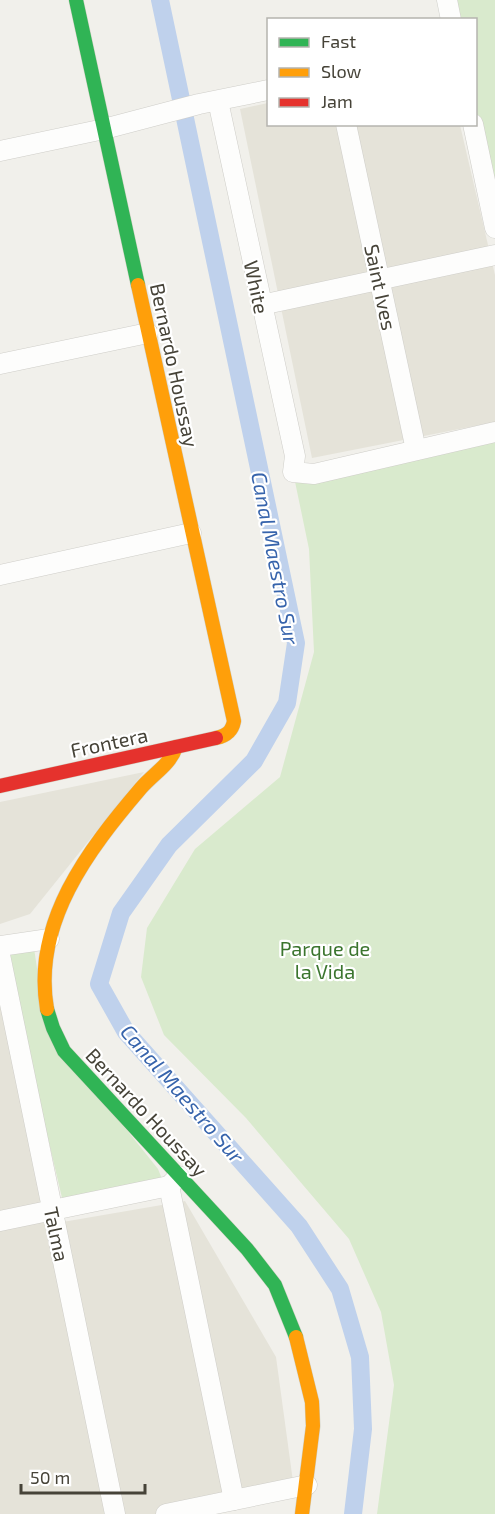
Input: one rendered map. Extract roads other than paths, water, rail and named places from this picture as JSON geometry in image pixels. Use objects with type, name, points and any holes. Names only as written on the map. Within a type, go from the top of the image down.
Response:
[{"type":"street","name":"Bernardo Houssay","points":[[76,0],[234,721],[233,728],[226,736]]},
{"type":"street","points":[[447,0],[451,18]]},
{"type":"street","points":[[0,151],[267,90]]},
{"type":"street","name":"White","points":[[208,102],[261,304],[295,456],[293,472],[314,474],[416,450]]},
{"type":"street","name":"Saint Ives","points":[[346,126],[416,450]]},
{"type":"street","points":[[473,126],[495,228]]},
{"type":"street","points":[[261,304],[495,255]]},
{"type":"street","points":[[0,364],[148,333]]},
{"type":"street","points":[[416,450],[495,432]]},
{"type":"street","points":[[0,574],[191,533]]},
{"type":"street","name":"Frontera","points":[[0,786],[226,736]]},
{"type":"street","name":"Bernardo Houssay","points":[[176,747],[174,756],[141,787],[81,869],[60,905],[49,939],[44,988],[47,1007],[57,1038],[64,1051],[174,1181],[247,1249],[275,1284],[294,1328],[312,1402],[313,1426],[302,1514]]},
{"type":"street","points":[[0,946],[49,939]]},
{"type":"street","name":"Talma","points":[[0,955],[115,1514]]},
{"type":"street","points":[[0,1221],[174,1181],[234,1500]]},
{"type":"street","points":[[166,1514],[306,1485]]},
{"type":"waterway","name":"Canal Maestro Sur","points":[[160,0],[296,643],[287,703],[254,761],[169,845],[121,913],[99,984],[126,1032],[299,1226],[340,1289],[360,1357],[363,1429],[353,1514]]},
{"type":"park label","name":"Parque de la Vida","points":[[325,960]]}]
